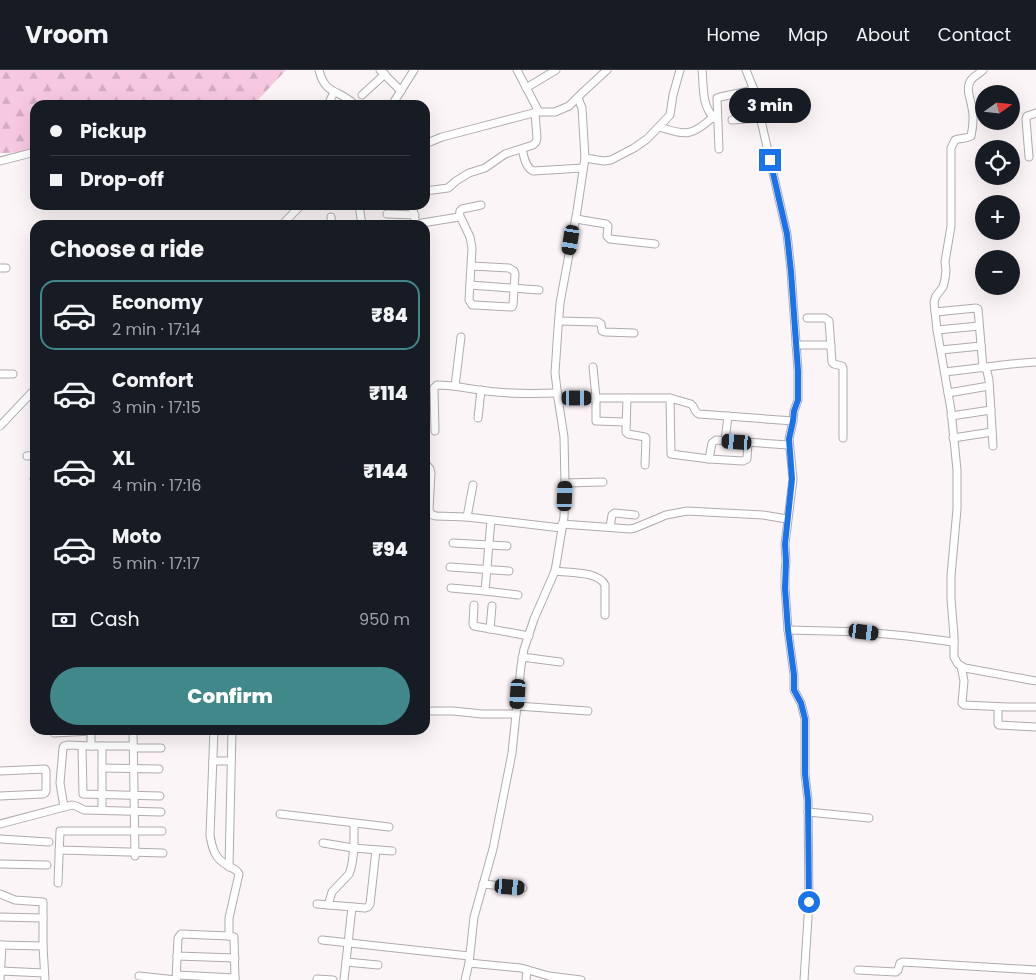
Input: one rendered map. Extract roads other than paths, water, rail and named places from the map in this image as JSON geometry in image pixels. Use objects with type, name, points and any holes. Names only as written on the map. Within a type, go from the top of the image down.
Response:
[{"type":"street","points":[[319,70],[329,90],[345,96],[349,100]]},
{"type":"street","points":[[395,100],[414,70]]},
{"type":"street","points":[[430,190],[448,188],[469,173],[485,168],[505,154],[536,142],[537,113],[518,70]]},
{"type":"street","points":[[526,88],[556,70]]},
{"type":"street","points":[[430,142],[442,137],[537,113],[555,112],[570,106],[607,70]]},
{"type":"street","points":[[585,158],[604,161],[611,160],[640,144],[668,117],[680,70]]},
{"type":"street","points":[[702,70],[703,95],[710,113],[715,119]]},
{"type":"street","points":[[746,70],[754,90],[787,234],[796,345],[798,400],[789,439],[792,479],[785,544],[785,588],[794,690],[801,703],[805,719],[809,919],[804,980]]},
{"type":"street","points":[[983,70],[970,82],[968,90],[972,106],[972,133],[969,137],[955,140],[951,148],[951,226],[945,262],[945,279],[943,287],[934,302],[951,416],[958,489],[950,600],[955,660],[961,666],[1036,681]]},
{"type":"street","points":[[362,95],[382,72],[401,91]]},
{"type":"street","points":[[719,149],[715,119],[717,98],[754,90]]},
{"type":"street","points":[[330,100],[334,92]]},
{"type":"street","points":[[465,980],[474,917],[493,849],[512,753],[522,657],[537,612],[555,571],[562,526],[566,483],[564,437],[555,373],[560,303],[585,158],[582,108],[578,98]]},
{"type":"street","points":[[1029,157],[1026,119],[1027,116],[1036,113]]},
{"type":"street","points":[[732,120],[761,118]]},
{"type":"street","points":[[659,126],[688,134],[715,119]]},
{"type":"street","points":[[522,148],[530,170],[583,168]]},
{"type":"street","points":[[0,161],[30,153]]},
{"type":"street","points":[[472,266],[509,268],[514,271],[513,305],[510,307],[475,306],[469,300],[472,266],[471,242],[460,216],[460,211],[481,205]]},
{"type":"street","points":[[286,220],[294,210]]},
{"type":"street","points":[[413,210],[416,220]]},
{"type":"street","points":[[387,214],[415,216]]},
{"type":"street","points":[[430,222],[460,216]]},
{"type":"street","points":[[576,219],[606,224],[608,226],[607,236],[610,239],[655,244]]},
{"type":"street","points":[[470,285],[539,290]]},
{"type":"street","points":[[935,312],[977,308],[984,368],[989,386],[993,446]]},
{"type":"street","points":[[807,318],[828,319],[832,362],[843,368],[843,438]]},
{"type":"street","points":[[559,320],[598,322],[601,324],[602,331],[605,332],[634,332]]},
{"type":"street","points":[[937,330],[980,326]]},
{"type":"street","points":[[455,386],[461,337]]},
{"type":"street","points":[[796,345],[831,345]]},
{"type":"street","points":[[941,350],[981,346]]},
{"type":"street","points":[[945,372],[1036,362]]},
{"type":"street","points":[[593,367],[596,421],[626,422]]},
{"type":"street","points":[[0,374],[13,374]]},
{"type":"street","points":[[435,431],[434,388],[439,385],[557,396],[670,398],[691,404],[699,414],[793,421]]},
{"type":"street","points":[[948,393],[989,386]]},
{"type":"street","points":[[478,418],[480,390]]},
{"type":"street","points":[[1,422],[30,394]]},
{"type":"street","points":[[626,398],[626,433],[644,437],[647,440],[645,465]]},
{"type":"street","points":[[670,398],[671,454],[743,461],[747,458],[748,442]]},
{"type":"street","points":[[951,416],[991,410]]},
{"type":"street","points":[[725,441],[728,416]]},
{"type":"street","points":[[953,438],[992,432]]},
{"type":"street","points":[[709,459],[713,441],[789,445]]},
{"type":"street","points":[[430,469],[430,492]]},
{"type":"street","points":[[566,483],[603,482]]},
{"type":"street","points":[[467,517],[472,485]]},
{"type":"street","points":[[430,512],[432,515],[562,526],[630,528],[635,528],[666,515],[687,511],[763,515],[787,520]]},
{"type":"street","points":[[610,527],[612,515],[615,512],[636,515]]},
{"type":"street","points":[[485,591],[492,520]]},
{"type":"street","points":[[453,543],[507,546]]},
{"type":"street","points":[[450,567],[509,571]]},
{"type":"street","points":[[555,571],[594,576],[603,581],[605,585],[605,615]]},
{"type":"street","points":[[451,588],[518,595]]},
{"type":"street","points":[[474,605],[474,626],[529,636]]},
{"type":"street","points":[[490,629],[492,606]]},
{"type":"street","points":[[788,630],[864,632],[954,642]]},
{"type":"street","points":[[522,657],[560,662]]},
{"type":"street","points":[[961,666],[964,681],[963,705],[1036,707]]},
{"type":"street","points":[[518,706],[588,711]]},
{"type":"street","points":[[998,707],[998,724],[1036,726]]},
{"type":"street","points":[[432,712],[516,714]]},
{"type":"street","points":[[91,735],[92,746]]},
{"type":"street","points":[[133,735],[135,854]]},
{"type":"street","points":[[214,735],[211,843],[214,853],[220,861],[228,867],[235,869],[239,874],[229,918],[229,936]]},
{"type":"street","points":[[228,867],[232,735]]},
{"type":"street","points":[[64,807],[60,782],[64,746],[161,748]]},
{"type":"street","points":[[82,746],[82,793],[84,795],[160,796]]},
{"type":"street","points":[[102,746],[102,810]]},
{"type":"street","points":[[213,761],[231,761]]},
{"type":"street","points":[[102,768],[159,769]]},
{"type":"street","points":[[0,771],[45,769],[46,771],[45,793],[0,796]]},
{"type":"street","points":[[0,824],[72,805],[84,810],[161,812]]},
{"type":"street","points":[[808,812],[869,818]]},
{"type":"street","points":[[280,814],[389,828]]},
{"type":"street","points":[[328,905],[332,892],[350,874],[354,824]]},
{"type":"street","points":[[58,883],[60,831],[62,830],[162,831]]},
{"type":"street","points":[[0,839],[49,842]]},
{"type":"street","points":[[323,843],[353,848],[392,851]]},
{"type":"street","points":[[59,850],[135,854],[163,853]]},
{"type":"street","points":[[316,904],[368,907],[370,904],[376,850]]},
{"type":"street","points":[[0,864],[47,865]]},
{"type":"street","points":[[483,884],[523,888]]},
{"type":"street","points":[[0,894],[14,900],[42,902],[44,977],[1,971]]},
{"type":"street","points":[[344,980],[352,907]]},
{"type":"street","points":[[0,917],[43,918]]},
{"type":"street","points":[[139,976],[176,978],[235,979],[234,936],[181,934],[178,938],[176,978]]},
{"type":"street","points":[[322,940],[469,959],[550,976],[581,980]]},
{"type":"street","points":[[0,980],[1,945],[43,946]]},
{"type":"street","points":[[177,956],[235,958]]},
{"type":"street","points":[[346,962],[378,965]]},
{"type":"street","points":[[858,970],[896,972],[900,963],[903,962],[1036,970]]},
{"type":"street","points":[[526,980],[527,970]]},
{"type":"street","points":[[317,979],[333,980]]}]
